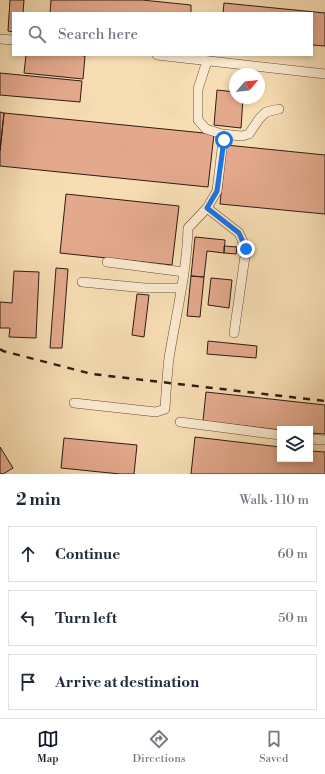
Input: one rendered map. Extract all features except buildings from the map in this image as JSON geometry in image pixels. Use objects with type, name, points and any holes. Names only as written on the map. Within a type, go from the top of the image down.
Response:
[{"type":"lane","points":[[0,39],[12,40]]},
{"type":"lane","points":[[164,56],[325,74]]},
{"type":"lane","points":[[207,61],[198,89],[198,120],[206,129],[222,134],[242,136],[249,134],[259,119],[266,112],[279,109]]},
{"type":"lane","points":[[74,403],[156,412],[165,409],[169,360],[184,272],[188,244],[188,228],[207,208],[217,191],[224,140],[222,134]]},
{"type":"lane","points":[[207,208],[239,233],[246,249],[234,333]]},
{"type":"lane","points":[[107,262],[184,272]]},
{"type":"lane","points":[[82,282],[145,288],[181,288]]},
{"type":"lane","points":[[180,422],[277,435]]},
{"type":"lane","points":[[313,438],[325,440]]},
{"type":"railway","points":[[0,349],[92,374],[325,401]]},
{"type":"route","points":[[224,140],[217,191],[207,208],[239,233],[246,249]]}]
